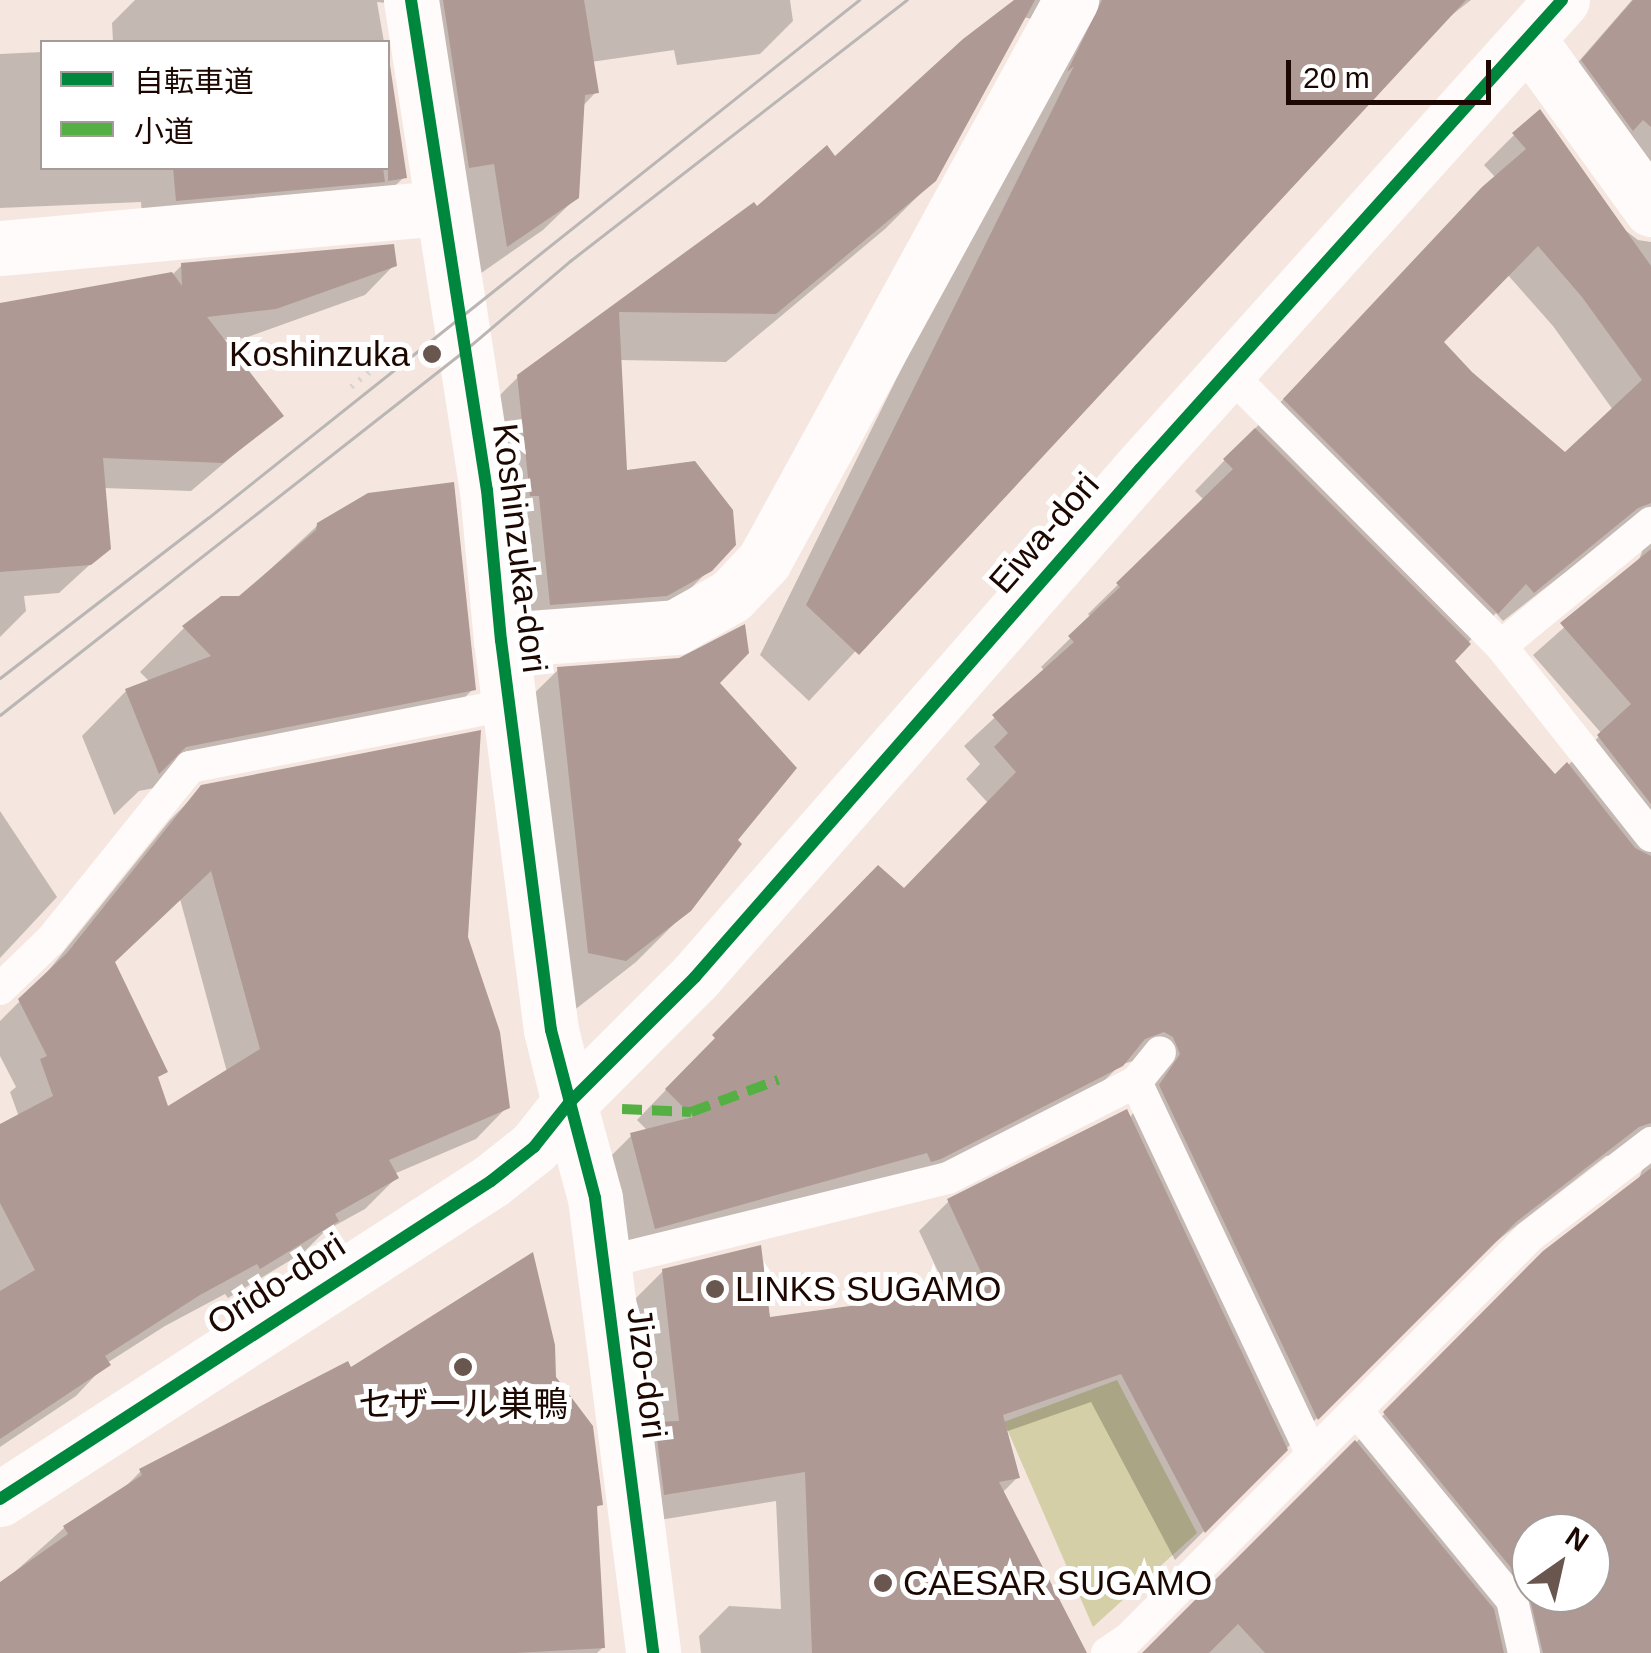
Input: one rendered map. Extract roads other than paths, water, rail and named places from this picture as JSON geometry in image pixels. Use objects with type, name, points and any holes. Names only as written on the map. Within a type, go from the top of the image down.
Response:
[{"type":"street","name":"Koshinzuka-dori","points":[[411,0],[487,490],[501,640],[551,1030],[570,1102]]},
{"type":"street","points":[[501,640],[676,627],[732,596],[764,562],[1071,0]]},
{"type":"street","points":[[1545,20],[1651,209]]},
{"type":"street","name":"Eiwa-dori","points":[[570,1102],[684,990],[1228,372],[1545,20]]},
{"type":"street","points":[[0,248],[442,208]]},
{"type":"street","name":"Jizo-dori","points":[[570,1102],[594,1198],[653,1653]]},
{"type":"street","name":"Orido-dori","points":[[0,1499],[491,1181],[534,1147],[570,1102]]},
{"type":"lane","points":[[1228,372],[1501,646],[1651,836]]},
{"type":"lane","points":[[1501,646],[1651,523]]},
{"type":"lane","points":[[0,988],[51,940],[190,767],[510,704]]},
{"type":"lane","points":[[602,1263],[948,1178],[1136,1082],[1160,1052]]},
{"type":"lane","points":[[1136,1082],[1312,1454]]},
{"type":"lane","points":[[1107,1653],[1128,1639],[1530,1236],[1651,1143]]},
{"type":"lane","points":[[1356,1410],[1512,1600],[1524,1653]]},
{"type":"tram line","points":[[0,678],[208,518],[859,0]]},
{"type":"tram line","points":[[0,715],[464,351],[570,261],[907,0]]},
{"type":"place","name":"Koshinzuka","points":[[432,354]]},
{"type":"place","name":"LINKS SUGAMO","points":[[715,1289]]},
{"type":"place","name":"セザール巣鴨","points":[[463,1367]]},
{"type":"place","name":"CAESAR SUGAMO","points":[[883,1583]]}]
